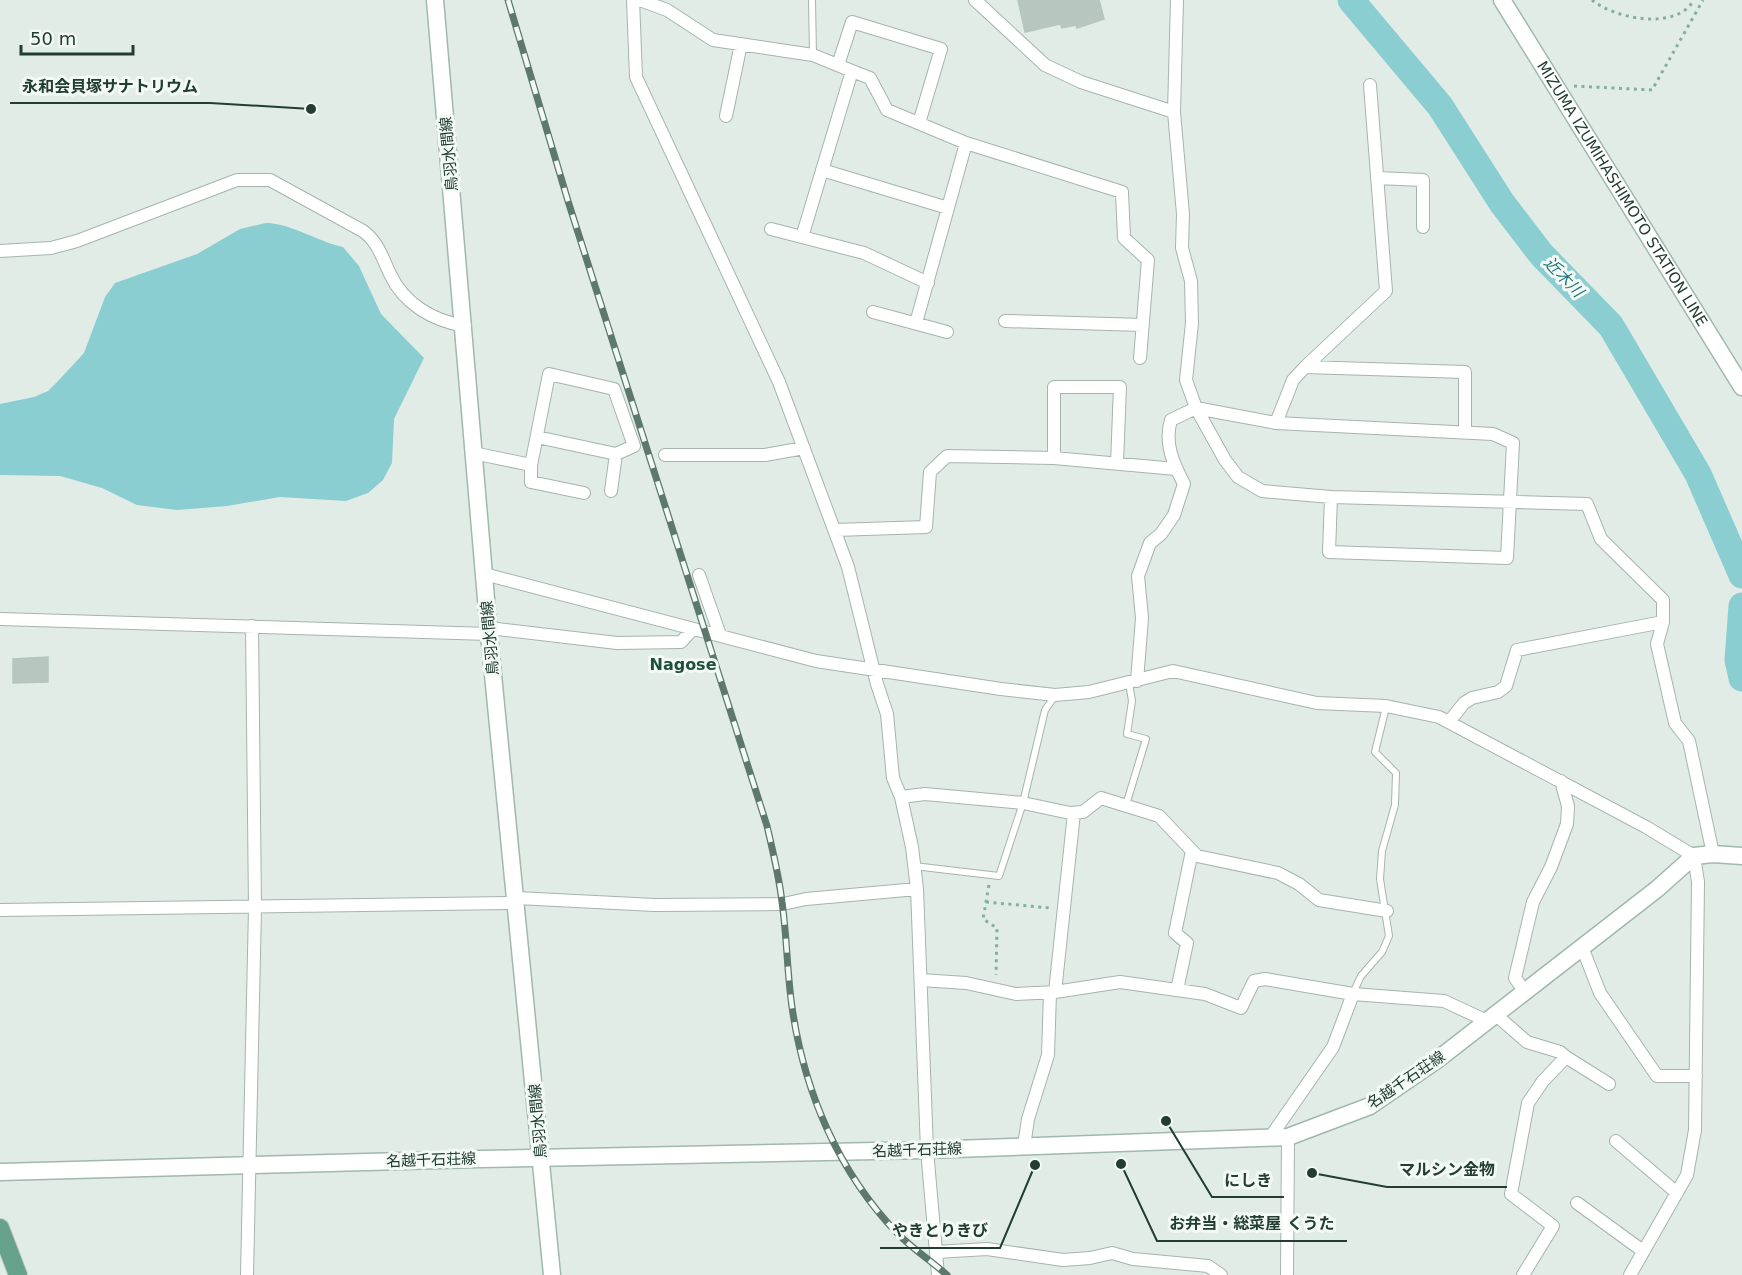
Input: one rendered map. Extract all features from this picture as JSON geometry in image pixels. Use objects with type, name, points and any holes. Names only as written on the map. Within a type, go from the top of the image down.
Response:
[{"type":"main road","points":[[0,1228],[18,1275]]},
{"type":"street","name":"鳥羽水間線","points":[[435,0],[465,326],[473,453],[489,631],[552,1275]]},
{"type":"street","points":[[633,0],[636,77],[779,382],[851,577],[886,714],[893,778],[901,797],[917,889],[927,1150],[938,1275]]},
{"type":"street","points":[[640,0],[667,10],[713,40],[813,55],[870,78],[887,110],[966,143],[1122,192],[1124,238],[1148,260],[1140,358]]},
{"type":"street","points":[[975,0],[1026,50],[1045,65],[1081,82],[1174,112]]},
{"type":"street","points":[[1177,0],[1174,112],[1184,214],[1182,248],[1191,281],[1192,323],[1186,380],[1196,408],[1225,460],[1238,477],[1262,491],[1330,497],[1587,504],[1601,539],[1663,600],[1663,622],[1657,644],[1675,723],[1689,741],[1713,854]]},
{"type":"street","name":"MIZUMA IZUMIHASHIMOTO STATION LINE","points":[[1502,0],[1742,387]]},
{"type":"street","points":[[838,65],[852,22],[941,50],[919,123]]},
{"type":"street","points":[[726,116],[741,44]]},
{"type":"street","points":[[802,237],[852,71]]},
{"type":"street","points":[[1276,423],[1293,380],[1386,291],[1370,85]]},
{"type":"street","points":[[916,323],[966,143]]},
{"type":"street","points":[[822,170],[948,208]]},
{"type":"street","points":[[1377,178],[1424,180],[1423,227]]},
{"type":"street","points":[[0,251],[51,248],[77,241],[237,180],[270,180],[374,239],[392,278],[410,301],[442,322],[465,326]]},
{"type":"street","points":[[771,229],[864,253],[928,283]]},
{"type":"street","points":[[873,312],[947,332]]},
{"type":"street","points":[[1005,321],[1143,325]]},
{"type":"street","points":[[1305,367],[1466,372],[1465,432]]},
{"type":"street","points":[[537,437],[616,454],[634,446],[614,389],[549,374],[531,465],[531,482],[584,493]]},
{"type":"street","points":[[1054,458],[1054,387],[1120,387],[1117,464]]},
{"type":"street","points":[[1133,682],[1142,618],[1138,576],[1150,543],[1161,534],[1174,515],[1184,484],[1167,442],[1171,420],[1196,408],[1276,423],[1493,434],[1514,443],[1507,558],[1329,552],[1330,497]]},
{"type":"street","points":[[666,455],[765,455],[804,447]]},
{"type":"street","points":[[473,453],[531,465]]},
{"type":"street","points":[[611,491],[616,454]]},
{"type":"street","points":[[835,530],[926,527],[930,472],[946,456],[1054,458],[1176,469]]},
{"type":"street","points":[[484,574],[816,661],[1055,695],[1089,692],[1173,671],[1317,703],[1386,706],[1439,717],[1646,827],[1694,856],[1713,854],[1738,856]]},
{"type":"street","points":[[699,575],[720,635]]},
{"type":"street","points":[[0,619],[489,631],[617,643],[681,642],[693,629]]},
{"type":"street","points":[[1449,722],[1464,703],[1472,698],[1498,692],[1506,686],[1517,650],[1663,622]]},
{"type":"street","points":[[247,1275],[255,908],[252,626]]},
{"type":"street","points":[[1525,992],[1515,978],[1533,902],[1551,867],[1567,824],[1568,806],[1561,781]]},
{"type":"street","points":[[901,797],[925,794],[1023,803],[1074,813],[1083,812],[1101,798],[1159,816],[1197,856],[1278,873],[1299,884],[1319,900],[1387,911]]},
{"type":"street","points":[[1024,1146],[1028,1119],[1048,1054],[1052,992],[1074,813]]},
{"type":"street","points":[[1177,990],[1187,943],[1175,933],[1192,851]]},
{"type":"street","points":[[1630,1275],[1687,1175],[1695,1130],[1698,882],[1694,856]]},
{"type":"street","name":"名越千石荘線","points":[[0,1172],[927,1150],[1288,1137],[1370,1106],[1492,1018],[1694,856]]},
{"type":"street","points":[[0,910],[255,908],[517,900],[654,905],[783,904],[806,899],[917,889]]},
{"type":"street","points":[[1582,947],[1600,993],[1657,1076],[1696,1076]]},
{"type":"street","points":[[921,980],[966,983],[1016,994],[1052,992],[1120,982],[1205,994],[1241,1008],[1254,981],[1265,979],[1353,994],[1444,1001],[1492,1018],[1527,1042],[1560,1052],[1609,1084]]},
{"type":"street","points":[[1269,1139],[1334,1047],[1353,994]]},
{"type":"street","points":[[1523,1275],[1553,1227],[1511,1194],[1528,1103],[1543,1081],[1566,1057]]},
{"type":"street","points":[[1287,1275],[1288,1137]]},
{"type":"street","points":[[1616,1141],[1677,1192]]},
{"type":"street","points":[[1577,1203],[1643,1251]]},
{"type":"street","points":[[936,1252],[987,1249],[1063,1260],[1090,1258],[1112,1252],[1134,1259],[1208,1266],[1221,1275]]},
{"type":"lane","points":[[812,0],[813,55]]},
{"type":"lane","points":[[1126,805],[1146,739],[1127,734],[1133,682]]},
{"type":"lane","points":[[914,866],[999,876],[1023,803],[1045,710],[1055,695]]},
{"type":"lane","points":[[1353,994],[1361,976],[1382,952],[1389,936],[1387,911],[1380,879],[1382,851],[1395,805],[1396,773],[1375,752],[1386,706]]},
{"type":"path","points":[[1592,0],[1604,9],[1622,16],[1645,19],[1669,17],[1690,6],[1694,0]]},
{"type":"path","points":[[1554,84],[1652,90],[1703,0]]},
{"type":"path","points":[[991,875],[983,919],[997,928],[996,990]]},
{"type":"path","points":[[986,902],[1064,909]]},
{"type":"water","points":[[266,223],[286,226],[343,247],[359,266],[381,314],[424,358],[394,419],[392,463],[383,480],[368,493],[346,501],[280,497],[227,506],[177,510],[137,505],[102,488],[60,476],[0,475],[0,404],[34,397],[48,391],[59,380],[84,353],[105,297],[115,283],[197,254],[240,229]]},
{"type":"building","points":[[1018,0],[1099,0],[1104,19],[1077,28],[1076,25],[1062,28],[1060,24],[1025,32]]},
{"type":"building","points":[[48,657],[48,682],[13,683],[13,659]]},
{"type":"waterway","name":"近木川","points":[[1351,0],[1440,106],[1502,203],[1541,254],[1611,326],[1698,474],[1742,575]]},
{"type":"waterway","name":"近木川","points":[[1742,606],[1738,660],[1742,678]]},
{"type":"railway","points":[[508,0],[568,201],[767,826],[781,892],[792,1007],[805,1069],[815,1099],[841,1157],[877,1210],[898,1234],[947,1275]]},
{"type":"place","name":"永和会貝塚サナトリウム","points":[[311,109]]},
{"type":"place","name":"にしき","points":[[1166,1121]]},
{"type":"place","name":"お弁当・総菜屋 くうた","points":[[1121,1164]]},
{"type":"place","name":"やきとりきび","points":[[1035,1165]]},
{"type":"place","name":"マルシン金物","points":[[1312,1173]]},
{"type":"district","name":"Nagose","points":[[683,664]]}]
